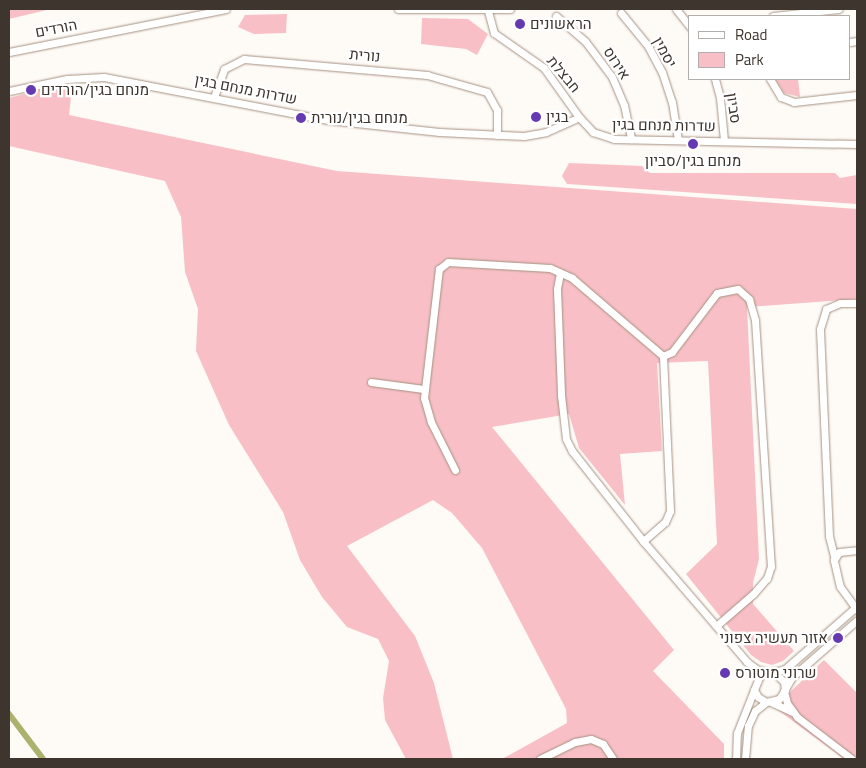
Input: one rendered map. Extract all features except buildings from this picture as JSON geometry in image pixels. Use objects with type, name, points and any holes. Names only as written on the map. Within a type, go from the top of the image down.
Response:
[{"type":"street","name":"הורדים","points":[[9,52],[226,9]]},
{"type":"street","points":[[398,9],[510,9]]},
{"type":"street","points":[[676,9],[688,25]]},
{"type":"street","points":[[771,14],[840,9]]},
{"type":"street","name":"חבצלת","points":[[488,10],[494,33],[548,72],[580,117]]},
{"type":"street","name":"יסמין","points":[[621,13],[648,46],[662,72],[672,102],[678,140]]},
{"type":"street","name":"אירוס","points":[[556,16],[585,41],[612,77],[624,105],[631,139]]},
{"type":"street","name":"נורית","points":[[214,97],[224,68],[244,59],[427,75],[487,92],[497,110],[497,135]]},
{"type":"street","name":"שדרות מנחם בגין","points":[[9,91],[59,80],[91,77],[120,79],[336,121],[497,135],[536,135],[580,117],[603,137],[857,144]]},
{"type":"street","name":"סביון","points":[[715,80],[720,98],[724,140]]},
{"type":"street","points":[[771,80],[782,97],[794,102],[857,95]]},
{"type":"street","points":[[455,470],[431,422],[424,389],[437,277],[443,264],[535,265],[560,272],[572,278],[663,356],[670,511],[665,522],[643,541]]},
{"type":"street","points":[[560,272],[557,289],[561,395],[566,439],[581,466],[747,662],[758,670],[771,672],[784,682],[787,703],[794,714]]},
{"type":"street","points":[[663,356],[672,352],[710,298],[724,289],[738,289],[746,293],[752,304],[755,320],[771,566],[767,578],[753,594],[716,626]]},
{"type":"street","points":[[736,759],[736,733],[760,675],[785,669],[857,608],[840,587],[829,536],[820,329],[826,309],[840,303],[857,304]]},
{"type":"street","points":[[371,382],[424,389]]},
{"type":"street","points":[[834,556],[839,552],[857,550]]},
{"type":"street","points":[[745,759],[748,726],[755,711],[769,702],[779,699],[792,677],[857,620]]},
{"type":"street","points":[[747,662],[758,698],[794,714],[852,759]]},
{"type":"street","points":[[540,759],[575,742],[591,739],[603,744],[613,759]]},
{"type":"green space","points":[[9,9],[51,9],[9,19]]},
{"type":"green space","points":[[287,14],[286,33],[254,34],[238,27],[245,15]]},
{"type":"green space","points":[[422,18],[468,19],[488,34],[477,55],[466,49],[421,44]]},
{"type":"green space","points":[[776,80],[798,80],[800,97],[784,93]]},
{"type":"green space","points":[[55,86],[72,88],[69,115],[337,171],[857,209],[857,299],[747,307],[759,559],[753,583],[753,604],[794,651],[783,661],[772,665],[761,662],[751,655],[686,574],[717,544],[708,361],[657,363],[662,451],[620,454],[625,505],[579,448],[569,414],[492,427],[674,650],[653,671],[724,744],[724,759],[502,759],[567,723],[566,709],[482,548],[452,513],[433,500],[347,546],[415,636],[434,683],[453,759],[406,759],[385,720],[383,698],[389,661],[378,639],[347,627],[322,597],[300,560],[283,512],[229,425],[196,351],[198,309],[185,272],[181,217],[165,181],[9,146],[9,98]]},
{"type":"green space","points":[[569,163],[642,166],[650,173],[835,173],[840,178],[857,175],[857,204],[567,184],[562,176]]},
{"type":"green space","points":[[824,660],[857,693],[857,759],[844,759],[774,707]]},
{"type":"waterway","points":[[9,714],[43,759]]},
{"type":"place","name":"הראשונים","points":[[520,24]]},
{"type":"place","name":"מנחם בגין/הורדים","points":[[31,90]]},
{"type":"place","name":"בגין","points":[[536,117]]},
{"type":"place","name":"מנחם בגין/נורית","points":[[301,118]]},
{"type":"place","name":"מנחם בגין/סביון","points":[[693,144]]},
{"type":"place","name":"אזור תעשיה צפוני","points":[[838,638]]},
{"type":"place","name":"שרוני מוטורס","points":[[725,673]]}]
